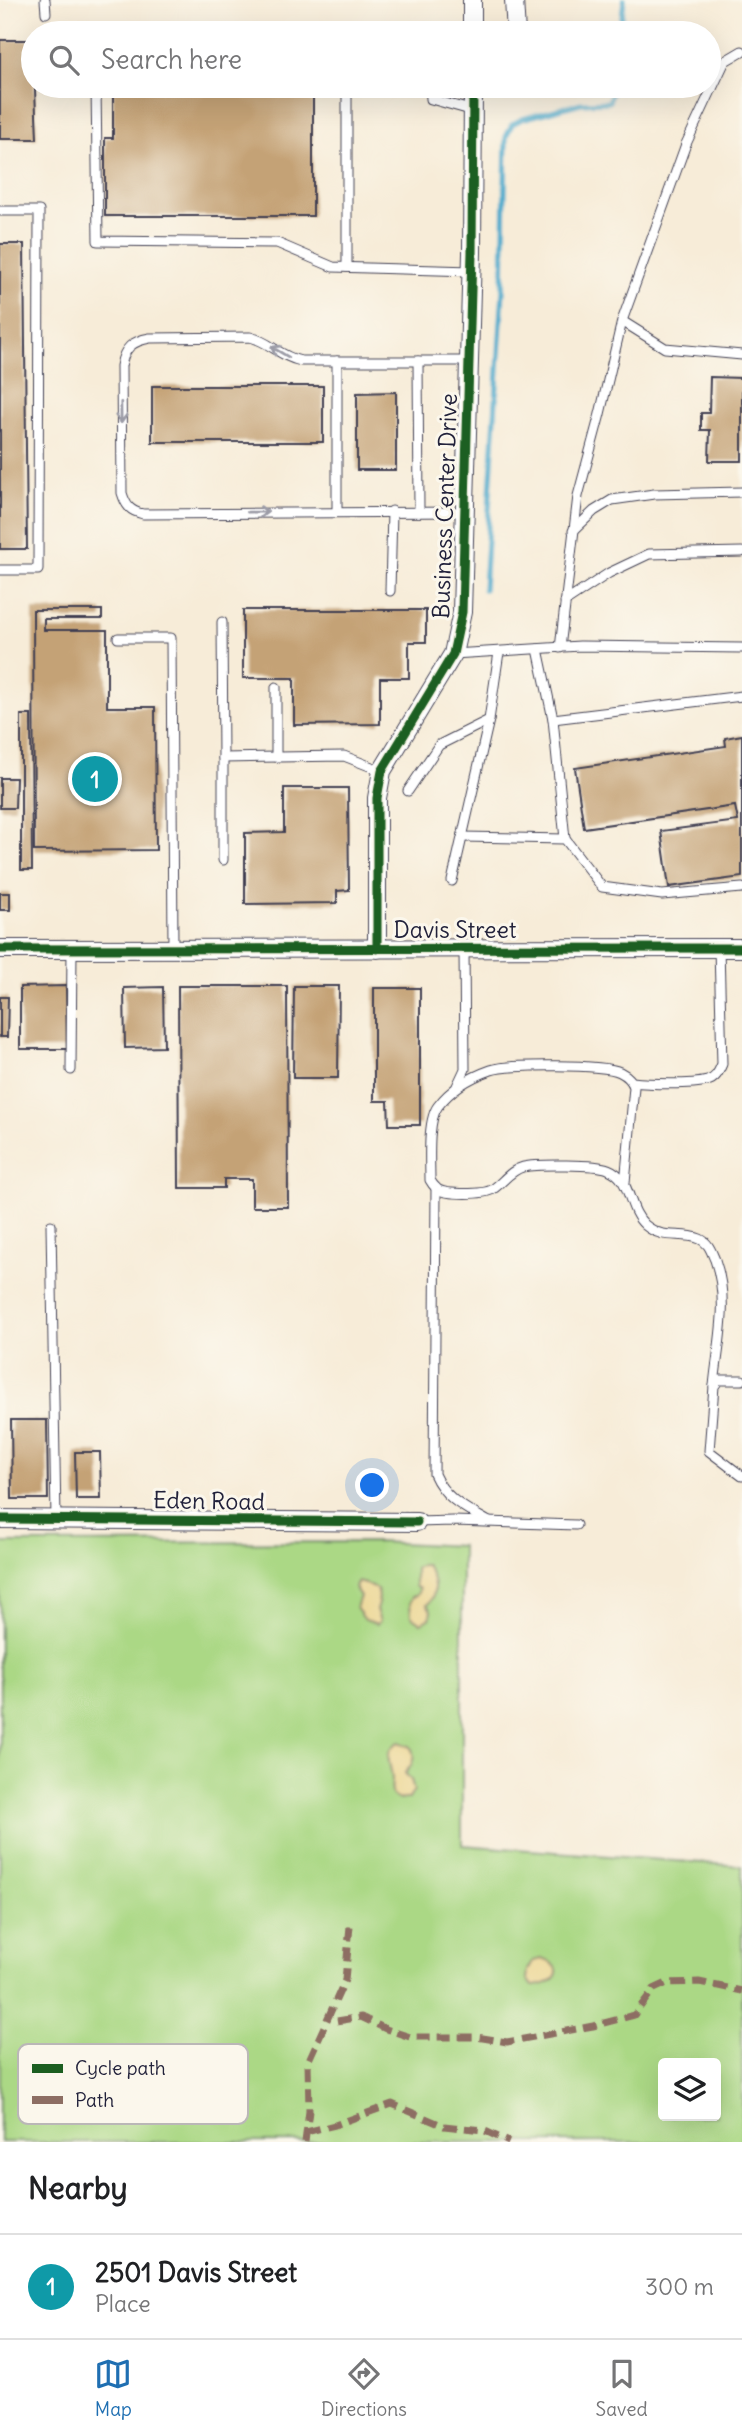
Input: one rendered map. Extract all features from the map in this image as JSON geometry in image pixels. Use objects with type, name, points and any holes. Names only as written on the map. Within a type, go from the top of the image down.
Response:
[{"type":"street","points":[[472,0],[472,21]]},
{"type":"street","points":[[514,0],[515,21]]},
{"type":"street","name":"Business Center Drive","points":[[377,949],[377,798],[382,771],[453,654],[462,612],[470,361],[473,98]]},
{"type":"street","name":"Davis Street","points":[[0,949],[742,948]]},
{"type":"street","name":"Eden Road","points":[[0,1519],[417,1522]]},
{"type":"lane","points":[[45,0],[46,13]]},
{"type":"lane","points":[[721,68],[724,61],[742,51]]},
{"type":"lane","points":[[96,98],[98,241],[277,243],[333,267],[472,271]]},
{"type":"lane","points":[[347,98],[347,267]]},
{"type":"lane","points":[[431,98],[474,111]]},
{"type":"lane","points":[[560,648],[578,496],[622,321],[686,144],[707,98]]},
{"type":"lane","points":[[0,211],[39,211],[39,252],[37,570],[0,570]]},
{"type":"lane","points":[[622,321],[665,348],[742,355]]},
{"type":"lane","points":[[466,512],[143,514],[131,511],[122,493],[121,366],[122,355],[128,346],[138,340],[150,338],[250,337],[261,340],[286,357],[301,361],[470,361]]},
{"type":"lane","points":[[337,511],[342,361]]},
{"type":"lane","points":[[418,361],[419,512]]},
{"type":"lane","points":[[573,531],[594,511],[612,500],[654,494],[742,492]]},
{"type":"lane","points":[[390,591],[392,511]]},
{"type":"lane","points":[[565,602],[608,573],[649,554],[742,552]]},
{"type":"lane","points":[[222,622],[223,860]]},
{"type":"lane","points":[[118,638],[171,638],[173,948]]},
{"type":"lane","points":[[453,654],[560,648],[742,648]]},
{"type":"lane","points":[[538,649],[553,719],[565,839],[602,887],[662,895],[742,888]]},
{"type":"lane","points":[[452,881],[489,720],[499,652]]},
{"type":"lane","points":[[276,687],[276,757]]},
{"type":"lane","points":[[553,719],[742,696]]},
{"type":"lane","points":[[408,791],[439,745],[489,720]]},
{"type":"lane","points":[[223,758],[344,756],[382,771]]},
{"type":"lane","points":[[463,837],[565,839]]},
{"type":"lane","points":[[71,1070],[72,948]]},
{"type":"lane","points":[[625,1183],[612,1170],[604,1167],[523,1167],[486,1192],[447,1193],[436,1188],[430,1180],[432,1116],[456,1088],[494,1069],[593,1066],[618,1071],[632,1082],[648,1084],[708,1081],[719,1072],[722,1064],[719,948]]},
{"type":"lane","points":[[456,1088],[465,1069],[464,949]]},
{"type":"lane","points":[[632,1082],[634,1087],[625,1183],[631,1206],[643,1223],[664,1235],[697,1238],[710,1246],[723,1298],[722,1333],[716,1356],[709,1451],[742,1476]]},
{"type":"lane","points":[[436,1188],[433,1474],[440,1488],[452,1501],[489,1522]]},
{"type":"lane","points":[[51,1225],[56,1519]]},
{"type":"lane","points":[[714,1386],[719,1380],[742,1380]]},
{"type":"lane","name":"Eden Road","points":[[417,1522],[576,1525]]},
{"type":"green space","points":[[377,1542],[462,1546],[462,1845],[742,1866],[742,2142],[0,2142],[0,1543]]},
{"type":"sand","points":[[426,1565],[429,1570],[434,1591],[427,1605],[431,1610],[430,1618],[421,1623],[411,1616],[410,1602],[419,1589],[415,1586],[415,1568]]},
{"type":"sand","points":[[358,1582],[370,1585],[379,1594],[376,1610],[380,1621],[377,1624],[365,1620],[356,1608],[360,1596],[355,1587]]},
{"type":"sand","points":[[399,1742],[410,1746],[413,1753],[412,1764],[405,1773],[414,1790],[409,1799],[398,1799],[393,1796],[392,1791],[388,1758],[390,1750]]},
{"type":"sand","points":[[541,1959],[555,1966],[556,1975],[547,1983],[532,1986],[527,1979],[528,1970],[533,1961]]},
{"type":"building","points":[[0,40],[21,40],[21,98],[35,98],[37,139],[0,139]]},
{"type":"building","points":[[113,98],[313,98],[313,216],[105,216],[105,138],[113,138]]},
{"type":"building","points":[[0,244],[24,244],[27,549],[0,549]]},
{"type":"building","points":[[710,377],[742,378],[742,461],[709,461],[710,430],[701,430],[701,413],[709,413]]},
{"type":"building","points":[[152,386],[323,386],[323,442],[152,442]]},
{"type":"building","points":[[396,392],[396,470],[357,470],[357,393]]},
{"type":"building","points":[[33,610],[102,610],[102,619],[44,619],[44,630],[107,630],[107,707],[155,707],[156,850],[34,851]]},
{"type":"building","points":[[243,610],[426,610],[426,642],[409,642],[409,678],[380,678],[380,724],[294,725],[294,678],[243,678]]},
{"type":"building","points":[[21,715],[31,715],[32,870],[21,870]]},
{"type":"building","points":[[742,735],[742,877],[669,887],[661,831],[738,821],[735,806],[584,828],[575,768],[726,746],[725,738]]},
{"type":"building","points":[[0,778],[16,778],[15,808],[0,808]]},
{"type":"building","points":[[284,788],[348,788],[349,890],[337,891],[337,903],[245,904],[245,833],[284,832]]},
{"type":"building","points":[[0,893],[10,893],[10,910],[0,910]]},
{"type":"building","points":[[66,986],[67,1049],[20,1049],[20,987]]},
{"type":"building","points":[[178,986],[287,986],[288,1207],[252,1207],[252,1179],[224,1179],[224,1188],[179,1188]]},
{"type":"building","points":[[294,986],[339,986],[338,1078],[293,1078]]},
{"type":"building","points":[[163,987],[164,1047],[125,1048],[124,988]]},
{"type":"building","points":[[374,988],[420,988],[420,1125],[389,1125],[388,1101],[374,1101]]},
{"type":"building","points":[[0,997],[8,997],[7,1037],[0,1037]]},
{"type":"building","points":[[11,1420],[47,1420],[48,1499],[12,1499]]},
{"type":"building","points":[[75,1452],[100,1452],[101,1499],[76,1499]]},
{"type":"waterway","points":[[621,21],[624,0]]},
{"type":"waterway","points":[[484,589],[503,291],[506,137],[512,124],[522,119],[581,103],[609,102],[610,98]]},
{"type":"marked path","points":[[305,2142],[309,2111],[308,2062],[345,1980],[350,1926]]},
{"type":"marked path","points":[[337,2021],[361,2017],[410,2037],[477,2037],[507,2042],[593,2026],[634,2015],[654,1989],[667,1983],[699,1982],[742,1991]]},
{"type":"marked path","points":[[306,2132],[335,2125],[392,2104],[444,2126],[483,2130],[509,2142]]},
{"type":"cycle path","points":[[377,949],[377,798],[382,771],[453,654],[462,612],[472,253],[473,98]]},
{"type":"cycle path","points":[[0,949],[742,948]]},
{"type":"cycle path","points":[[0,1519],[417,1522]]},
{"type":"place","name":"2501 Davis Street","points":[[95,779]]}]
